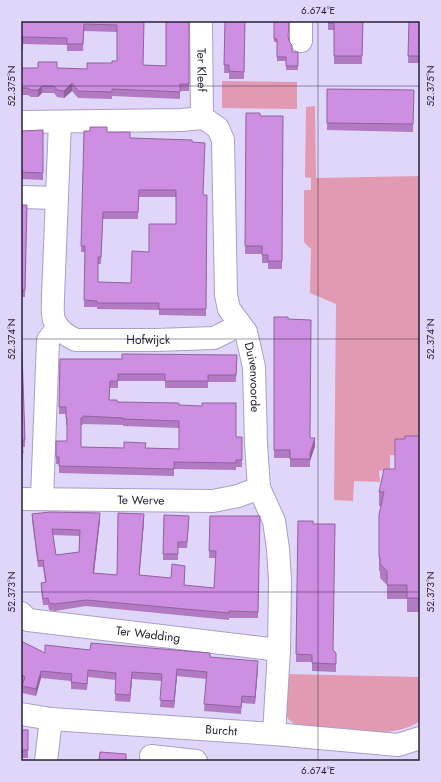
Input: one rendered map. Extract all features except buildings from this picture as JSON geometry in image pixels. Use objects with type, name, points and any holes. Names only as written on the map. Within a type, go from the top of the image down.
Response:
[{"type":"street","name":"Ter Kleef","points":[[201,21],[202,118]]},
{"type":"street","points":[[21,122],[182,120],[202,118]]},
{"type":"street","name":"Duivenvoorde","points":[[202,118],[208,120],[218,128],[224,140],[226,295],[229,309],[246,332],[254,367],[259,488],[274,521],[278,549],[280,580],[279,650],[274,734]]},
{"type":"street","points":[[42,500],[48,340],[58,328],[54,320],[53,297],[60,122]]},
{"type":"street","points":[[21,197],[57,198]]},
{"type":"street","name":"Hofwijck","points":[[58,328],[66,336],[76,340],[156,340],[214,338],[239,324]]},
{"type":"street","name":"Te Werve","points":[[21,500],[213,500],[238,496],[259,488]]},
{"type":"street","name":"Ter Wadding","points":[[21,613],[28,620],[279,650]]},
{"type":"street","name":"Burcht","points":[[21,714],[51,719],[274,734],[376,753],[420,738]]},
{"type":"street","points":[[46,761],[51,719]]},
{"type":"street","points":[[157,726],[151,759],[196,761]]},
{"type":"shaded area","points":[[222,81],[297,82],[297,109],[222,108]]},
{"type":"shaded area","points":[[315,106],[316,178],[420,176],[420,456],[390,455],[390,469],[379,471],[380,482],[354,481],[353,501],[334,500],[336,304],[310,293],[311,249],[304,242],[304,190],[311,190],[311,178],[305,177],[306,107]]},
{"type":"shaded area","points":[[285,674],[420,677],[420,721],[403,729],[385,732],[367,732],[297,726],[288,719],[285,708]]}]
